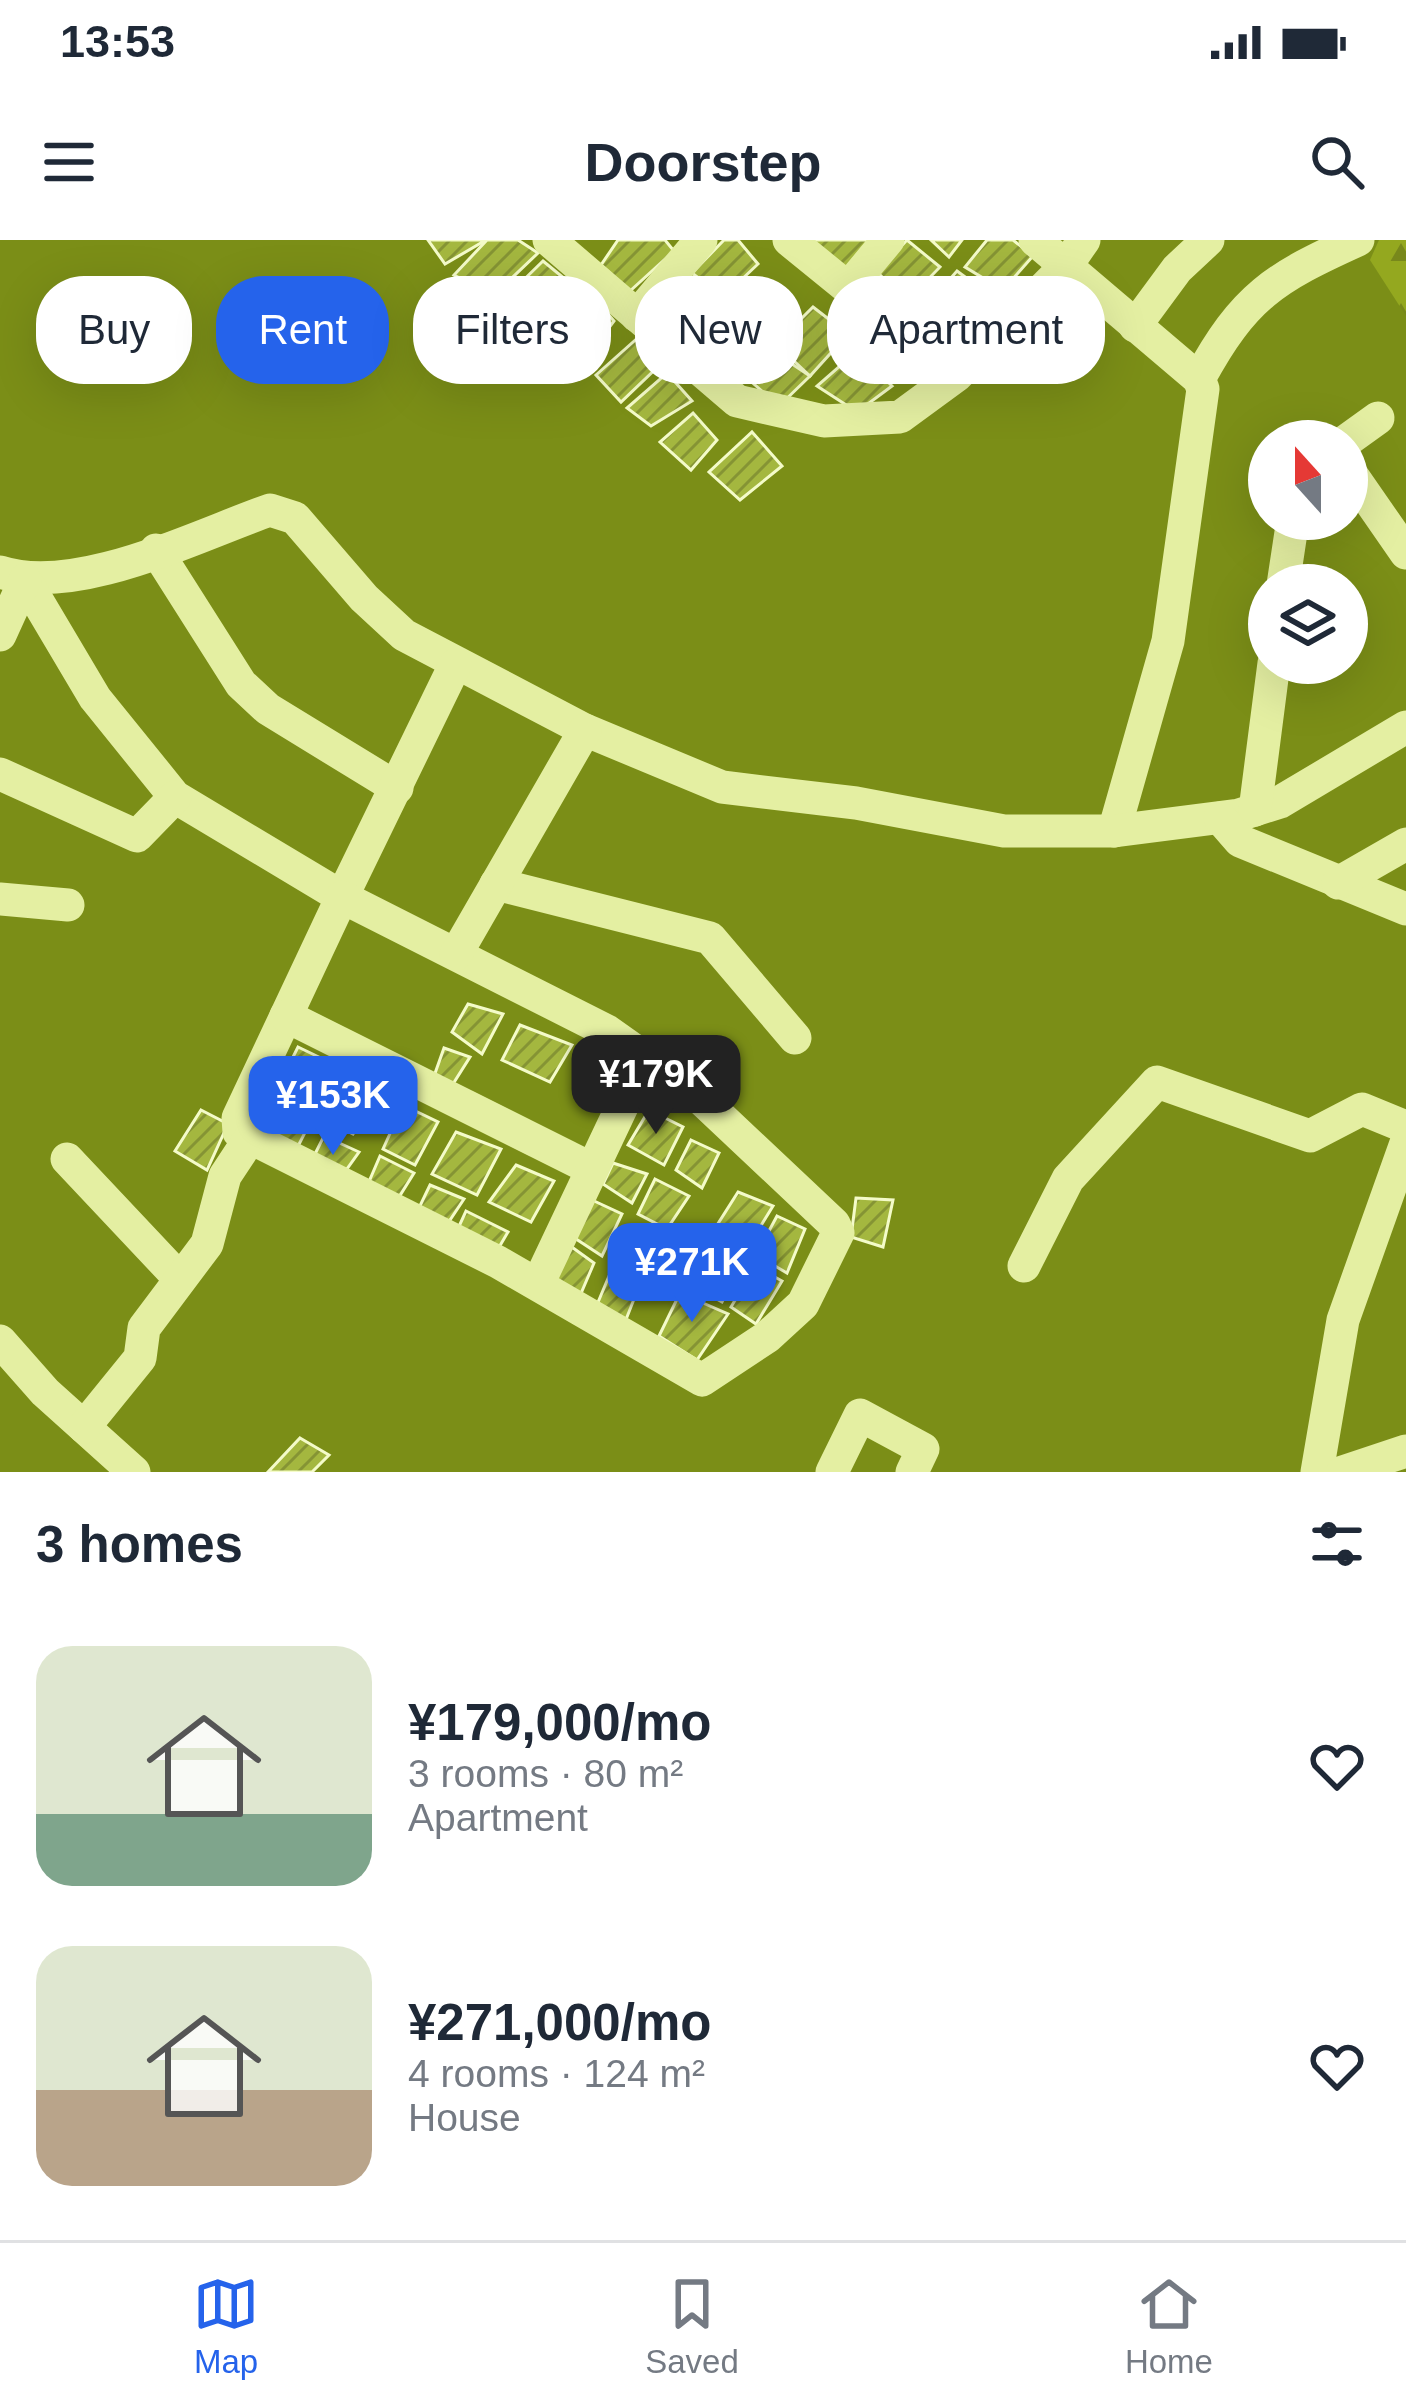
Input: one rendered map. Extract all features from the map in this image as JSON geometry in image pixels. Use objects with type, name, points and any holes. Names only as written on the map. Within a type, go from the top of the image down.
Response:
[{"type":"street","points":[[549,240],[635,314]]},
{"type":"street","points":[[671,276],[701,240]]},
{"type":"street","points":[[788,240],[848,288],[887,240]]},
{"type":"street","points":[[1034,240],[1075,253],[1135,326],[1199,379],[1203,389],[1168,641],[1114,831]]},
{"type":"street","points":[[1135,326],[1177,269],[1208,240]]},
{"type":"street","points":[[1199,379],[1229,323],[1282,274],[1358,240]]},
{"type":"street","points":[[717,384],[737,401],[824,422],[900,417],[956,376],[1075,253]]},
{"type":"street","points":[[1368,425],[1378,418]]},
{"type":"street","points":[[1368,499],[1406,554]]},
{"type":"street","points":[[12,576],[70,578],[271,510],[295,518],[364,598],[404,634],[585,730],[722,787],[856,802],[1004,831],[1114,831],[1255,810],[1280,802],[1406,727]]},
{"type":"street","points":[[155,550],[242,685],[268,709],[397,788]]},
{"type":"street","points":[[0,635],[12,576]]},
{"type":"street","points":[[12,576],[95,698],[175,797],[342,897],[607,1031],[696,1094],[778,1167],[838,1233],[803,1304],[767,1337],[702,1380],[538,1284],[250,1138],[236,1122],[342,897],[455,664]]},
{"type":"street","points":[[1255,810],[1271,684]]},
{"type":"street","points":[[456,954],[585,730]]},
{"type":"street","points":[[0,774],[137,836],[175,797]]},
{"type":"street","points":[[1220,818],[1240,842],[1406,909]]},
{"type":"street","points":[[1338,884],[1406,844]]},
{"type":"street","points":[[496,884],[710,938],[795,1038]]},
{"type":"street","points":[[0,899],[68,905]]},
{"type":"street","points":[[286,1016],[592,1169]]},
{"type":"street","points":[[538,1284],[645,1058]]},
{"type":"street","points":[[1024,1266],[1069,1179],[1157,1082],[1310,1136],[1362,1108],[1406,1127]]},
{"type":"street","points":[[84,1426],[140,1358],[144,1328],[207,1244],[225,1176],[250,1138]]},
{"type":"street","points":[[1318,1472],[1342,1320],[1406,1143]]},
{"type":"street","points":[[67,1159],[180,1279]]},
{"type":"street","points":[[0,1341],[134,1472]]},
{"type":"street","points":[[832,1472],[860,1415],[923,1449],[912,1472]]},
{"type":"street","points":[[1343,1472],[1406,1451]]},
{"type":"green space","points":[[1379,240],[1406,240],[1406,316],[1370,260]]},
{"type":"building","points":[[428,240],[486,240],[445,264]]},
{"type":"building","points":[[487,240],[518,240],[538,253],[514,276],[454,275]]},
{"type":"building","points":[[618,240],[665,240],[674,251],[646,276],[635,276],[630,291],[601,265]]},
{"type":"building","points":[[724,240],[738,240],[758,264],[745,276],[692,273]]},
{"type":"building","points":[[808,240],[869,240],[843,272]]},
{"type":"building","points":[[907,240],[940,267],[931,276],[881,276],[877,272]]},
{"type":"building","points":[[931,240],[962,240],[949,257]]},
{"type":"building","points":[[987,240],[1013,240],[1033,256],[1015,276],[980,276],[965,267]]},
{"type":"building","points":[[543,261],[561,276],[528,276]]},
{"type":"building","points":[[813,307],[827,318],[827,357],[810,376],[803,369],[803,317]]},
{"type":"building","points":[[635,340],[635,384],[640,384],[621,402],[604,384],[611,384],[611,362]]},
{"type":"building","points":[[827,377],[827,384],[892,386],[857,412],[817,386]]},
{"type":"building","points":[[654,384],[677,384],[692,401],[651,426],[627,408]]},
{"type":"building","points":[[754,384],[802,384],[779,406]]},
{"type":"building","points":[[693,413],[717,440],[691,470],[660,442]]},
{"type":"building","points":[[752,432],[782,466],[740,500],[709,472]]},
{"type":"building","points":[[468,1004],[503,1014],[482,1054],[452,1032]]},
{"type":"building","points":[[520,1025],[572,1045],[550,1082],[502,1060]]},
{"type":"building","points":[[298,1047],[331,1063],[310,1104],[278,1087]]},
{"type":"building","points":[[444,1048],[470,1057],[451,1087],[433,1079]]},
{"type":"building","points":[[348,1084],[376,1098],[353,1134],[328,1121]]},
{"type":"building","points":[[272,1094],[315,1113],[293,1156],[256,1137]]},
{"type":"building","points":[[403,1105],[438,1122],[415,1165],[383,1149]]},
{"type":"building","points":[[201,1110],[228,1124],[207,1170],[175,1151]]},
{"type":"building","points":[[649,1110],[683,1127],[664,1165],[628,1145]]},
{"type":"building","points":[[456,1132],[501,1149],[477,1195],[432,1174]]},
{"type":"building","points":[[324,1136],[359,1152],[339,1180],[310,1164]]},
{"type":"building","points":[[691,1140],[719,1153],[702,1188],[676,1170]]},
{"type":"building","points":[[380,1156],[414,1173],[394,1205],[365,1191]]},
{"type":"building","points":[[613,1163],[647,1174],[632,1203],[603,1184]]},
{"type":"building","points":[[516,1165],[554,1181],[531,1222],[489,1202]]},
{"type":"building","points":[[655,1179],[689,1196],[667,1229],[638,1214]]},
{"type":"building","points":[[430,1185],[464,1199],[444,1229],[416,1214]]},
{"type":"building","points":[[738,1192],[773,1206],[744,1253],[714,1230]]},
{"type":"building","points":[[856,1198],[893,1200],[883,1247],[851,1237]]},
{"type":"building","points":[[592,1200],[622,1214],[602,1256],[573,1237]]},
{"type":"building","points":[[466,1211],[508,1232],[495,1254],[455,1235]]},
{"type":"building","points":[[777,1216],[805,1229],[787,1273],[756,1255]]},
{"type":"building","points":[[708,1241],[744,1262],[722,1302],[684,1281]]},
{"type":"building","points":[[569,1245],[594,1263],[579,1298],[551,1284]]},
{"type":"building","points":[[755,1266],[782,1281],[756,1324],[731,1307]]},
{"type":"building","points":[[612,1269],[640,1284],[625,1322],[596,1307]]},
{"type":"building","points":[[680,1293],[728,1314],[697,1360],[659,1336]]},
{"type":"building","points":[[300,1438],[329,1455],[312,1472],[268,1472]]}]
